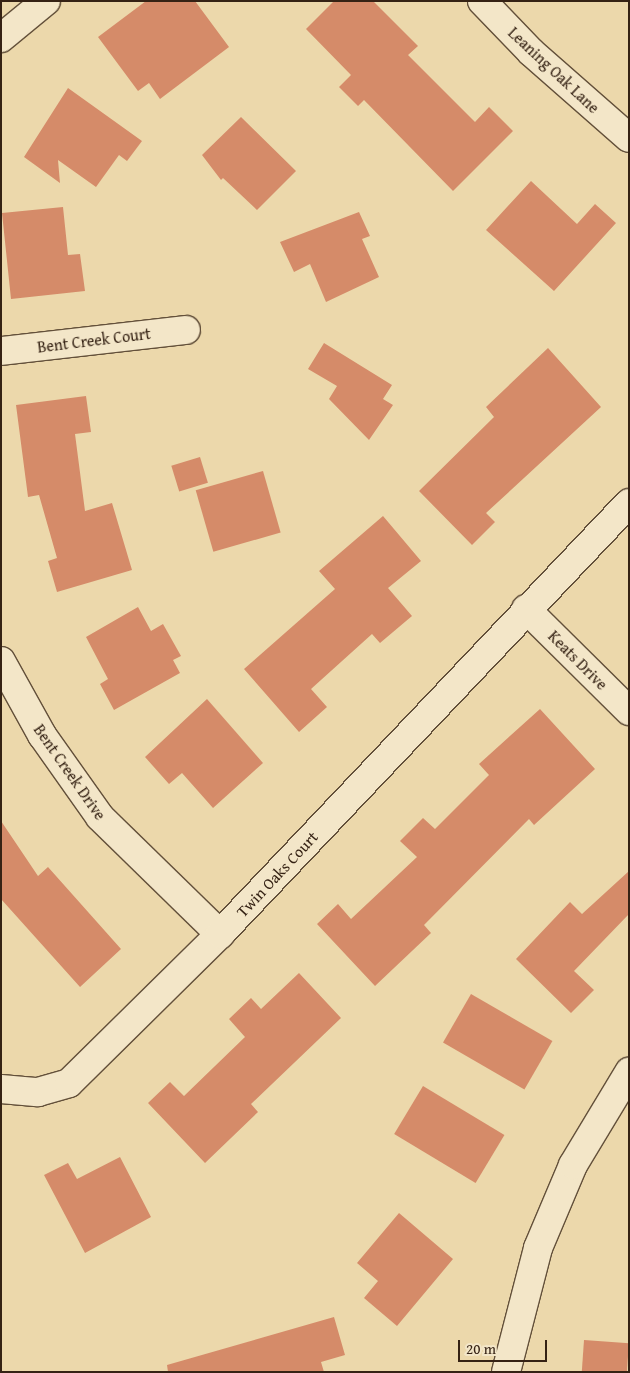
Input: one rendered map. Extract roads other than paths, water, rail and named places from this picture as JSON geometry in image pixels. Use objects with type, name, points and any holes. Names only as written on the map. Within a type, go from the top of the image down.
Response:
[{"type":"street","points":[[1,38],[46,1]]},
{"type":"street","name":"Leaning Oak Lane","points":[[482,1],[532,52],[629,138]]},
{"type":"street","name":"Bent Creek Court","points":[[1,351],[186,330]]},
{"type":"street","name":"Twin Oaks Court","points":[[1,1089],[38,1092],[69,1084],[220,934],[526,609],[629,503]]},
{"type":"street","name":"Keats Drive","points":[[526,609],[629,711]]},
{"type":"street","name":"Bent Creek Drive","points":[[1,661],[42,735],[100,817],[220,934]]},
{"type":"street","points":[[485,1372],[508,1360],[538,1248],[570,1173],[618,1085],[629,1072]]}]
